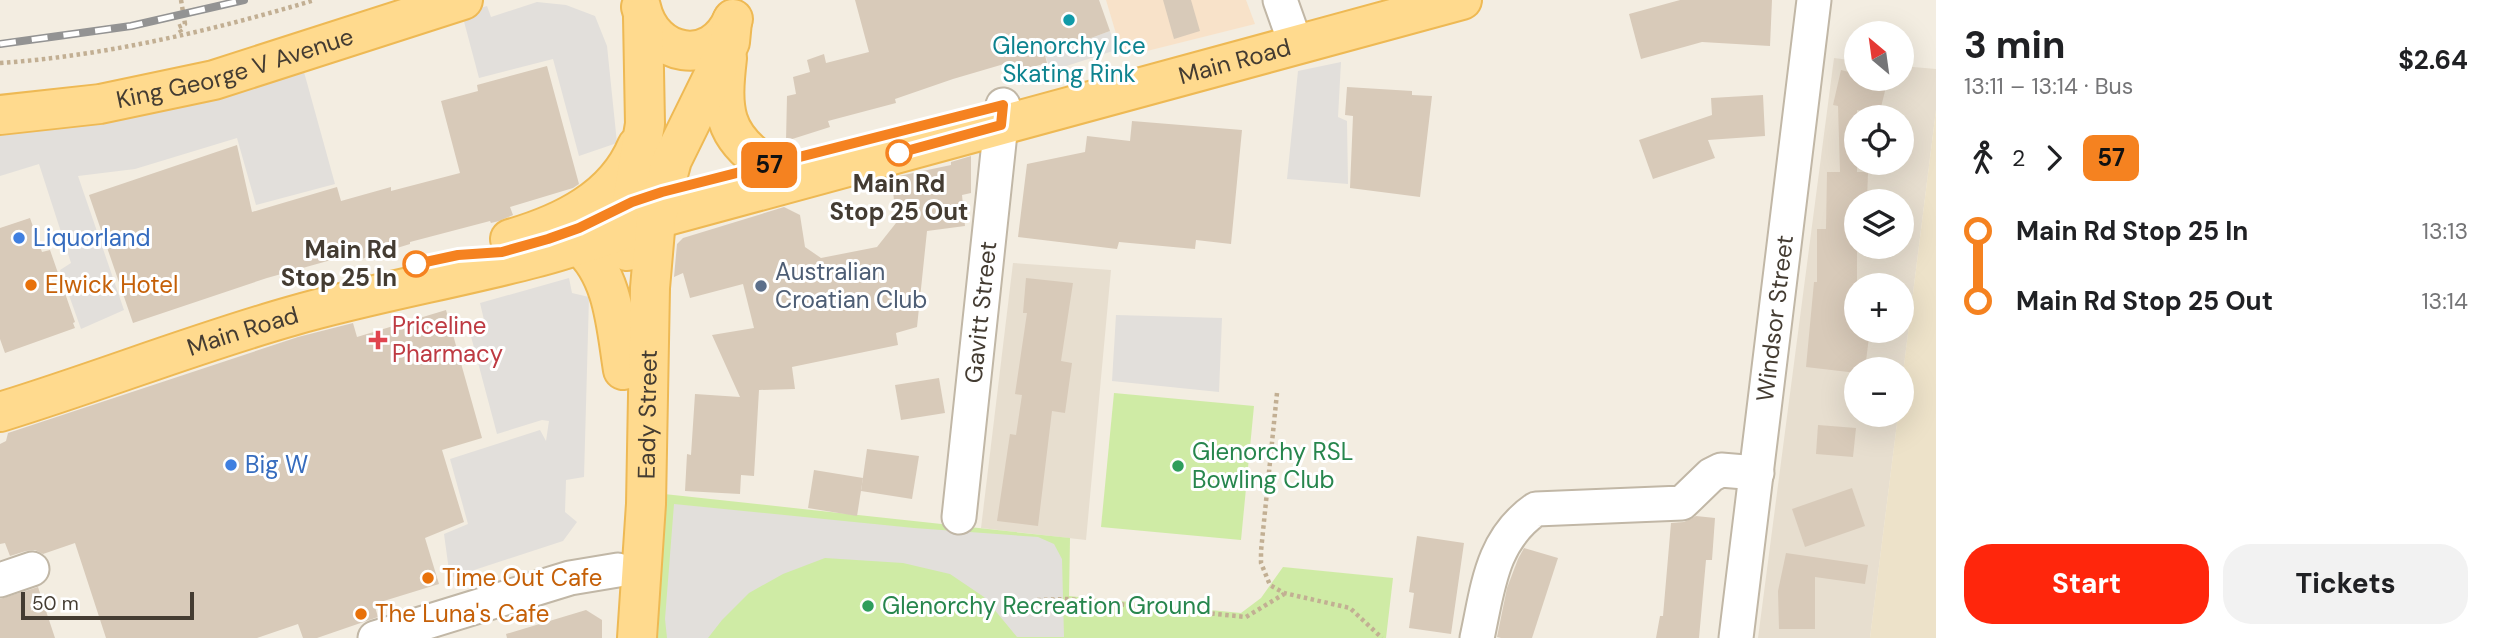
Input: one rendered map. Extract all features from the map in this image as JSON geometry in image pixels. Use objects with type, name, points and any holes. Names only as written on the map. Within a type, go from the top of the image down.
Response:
[{"type":"main road","name":"King George V Avenue","points":[[0,94],[97,85],[158,75],[209,62],[397,0]]},
{"type":"main road","name":"King George V Avenue","points":[[0,115],[100,104],[214,80],[463,0]]},
{"type":"main road","name":"Main Road","points":[[0,397],[284,300],[458,255],[502,252],[644,210],[1002,115],[1288,24],[1381,0]]},
{"type":"main road","name":"Main Road","points":[[1288,24],[1462,0]]},
{"type":"main road","points":[[636,8],[656,38],[670,47],[686,51],[703,49],[718,41],[734,14]]},
{"type":"main road","points":[[636,8],[645,124],[644,210]]},
{"type":"main road","points":[[734,14],[724,83],[726,118],[743,147],[767,165]]},
{"type":"main road","points":[[644,210],[680,141],[734,14]]},
{"type":"main road","name":"Main Road","points":[[0,412],[301,313],[374,293],[491,269],[579,245],[644,210],[767,165],[1002,115]]},
{"type":"main road","points":[[458,255],[548,228],[579,212],[623,171],[635,151],[645,124]]},
{"type":"main road","name":"Eady Street","points":[[618,638],[623,370],[644,210]]},
{"type":"main road","name":"Eady Street","points":[[637,638],[646,504],[650,288],[644,210]]},
{"type":"main road","points":[[579,245],[596,263],[605,280],[623,370]]},
{"type":"street","name":"Windsor Street","points":[[1736,638],[1814,0]]},
{"type":"street","name":"Gavitt Street","points":[[959,517],[1002,115]]},
{"type":"street","points":[[1477,638],[1494,558],[1520,520],[1536,509],[1682,503],[1710,475],[1721,470],[1757,473]]},
{"type":"street","points":[[0,580],[32,569]]},
{"type":"street","points":[[375,638],[570,578],[618,570]]},
{"type":"path","points":[[181,0],[185,24],[178,27],[183,35]]},
{"type":"path","points":[[0,63],[87,52],[183,35],[315,0]]},
{"type":"path","points":[[1277,393],[1261,551],[1261,563],[1270,585],[1284,593],[1350,608],[1382,638]]},
{"type":"path","points":[[1037,600],[1068,599],[1246,617],[1284,593]]},
{"type":"shaded area","points":[[1106,0],[1246,0],[1255,24],[1123,57]]},
{"type":"shaded area","points":[[537,2],[566,5],[595,16],[607,46],[617,143],[579,156],[553,59],[479,78],[462,14],[487,6],[491,17]]},
{"type":"shaded area","points":[[1110,31],[1116,50],[1051,71],[1045,55]]},
{"type":"shaded area","points":[[1834,58],[1844,59],[1844,91],[1914,91],[1914,67],[1936,69],[1936,110],[1914,285],[1914,273],[1844,273],[1844,343],[1907,343],[1905,357],[1844,357],[1844,427],[1896,427],[1870,638],[1758,638]]},
{"type":"shaded area","points":[[1341,62],[1338,117],[1347,121],[1348,184],[1287,179],[1298,71]]},
{"type":"shaded area","points":[[304,72],[335,184],[256,205],[237,138],[135,169],[78,176],[124,310],[81,329],[60,270],[71,263],[39,164],[0,176],[0,131],[271,82]]},
{"type":"shaded area","points":[[1936,110],[1936,638],[1870,638],[1896,427],[1914,427],[1914,357],[1905,357],[1907,343],[1914,343],[1914,285]]},
{"type":"shaded area","points":[[1013,263],[1111,270],[1086,540],[981,528]]},
{"type":"shaded area","points":[[569,278],[572,293],[589,297],[584,477],[566,480],[565,512],[577,522],[563,541],[450,578],[444,534],[468,524],[450,459],[540,430],[546,441],[549,421],[542,420],[497,434],[468,325],[484,320],[480,303]]},
{"type":"shaded area","points":[[1116,315],[1222,318],[1219,392],[1112,381]]},
{"type":"shaded area","points":[[674,504],[914,528],[1038,537],[1054,544],[1062,559],[1064,637],[1017,637],[984,597],[950,574],[903,563],[825,558],[783,574],[749,593],[708,638],[667,638],[665,619]]},
{"type":"green space","name":"Glenorchy RSL Bowling Club","points":[[1114,393],[1254,406],[1241,540],[1101,527]]},
{"type":"green space","name":"Glenorchy Recreation Ground","points":[[664,494],[1070,538],[1069,596],[1241,613],[1261,598],[1283,567],[1393,578],[1386,638],[658,638]]},
{"type":"building","points":[[855,0],[1099,0],[1110,31],[1045,55],[1047,63],[1007,74],[1004,64],[953,79],[895,99],[896,103],[828,121],[830,127],[786,141],[787,96],[796,94],[793,77],[810,72],[807,60],[824,54],[826,63],[869,52]]},
{"type":"building","points":[[1163,0],[1191,0],[1200,31],[1174,39]]},
{"type":"building","points":[[1680,0],[1772,0],[1770,46],[1702,42],[1641,59],[1629,14]]},
{"type":"building","points":[[547,66],[579,184],[573,188],[510,207],[513,215],[499,221],[410,242],[358,260],[356,253],[267,278],[133,323],[89,195],[237,145],[252,212],[337,187],[341,201],[391,187],[391,191],[460,173],[441,101],[478,91],[477,85]]},
{"type":"building","points":[[1841,70],[1844,71],[1844,91],[1885,91],[1882,105],[1844,105],[1844,175],[1868,175],[1867,189],[1844,189],[1844,259],[1857,259],[1857,273],[1844,273],[1844,343],[1868,343],[1866,357],[1844,357],[1844,371],[1806,367],[1814,282],[1817,282],[1817,229],[1826,229],[1827,172],[1840,172],[1838,106],[1833,105]]},
{"type":"building","points":[[1347,87],[1412,91],[1412,95],[1432,96],[1420,197],[1350,188],[1353,116],[1345,115]]},
{"type":"building","points":[[1763,95],[1765,136],[1708,140],[1715,158],[1653,179],[1639,140],[1712,115],[1711,98]]},
{"type":"building","points":[[1132,121],[1242,130],[1231,244],[1196,240],[1195,249],[1119,242],[1117,249],[1018,237],[1027,164],[1085,152],[1087,136],[1130,141]]},
{"type":"building","points":[[971,156],[971,193],[962,195],[965,226],[927,231],[917,327],[896,333],[898,345],[792,367],[795,389],[759,390],[754,476],[741,475],[740,494],[685,491],[687,454],[691,455],[695,394],[740,397],[712,335],[754,328],[743,284],[690,298],[683,273],[674,277],[677,244],[683,238],[784,207],[800,215],[805,247],[821,258],[877,247],[896,223],[893,190],[899,176],[951,165],[951,162]]},
{"type":"building","name":"Elwick Hotel","points":[[30,218],[42,252],[50,250],[75,328],[5,353],[0,339],[0,228]]},
{"type":"building","points":[[1026,278],[1073,283],[1061,361],[1072,363],[1065,413],[1052,411],[1038,526],[997,521],[1010,434],[1016,435],[1022,395],[1015,394],[1027,313],[1023,313]]},
{"type":"building","name":"Big W","points":[[446,310],[482,438],[442,450],[464,522],[425,538],[439,584],[374,604],[378,617],[317,638],[303,638],[298,624],[257,638],[106,638],[75,543],[43,554],[35,550],[10,556],[5,543],[0,544],[0,444],[6,441],[8,433],[298,337],[353,323],[357,337]]},
{"type":"building","points":[[939,378],[945,413],[901,420],[895,385]]},
{"type":"building","points":[[1818,425],[1856,428],[1853,457],[1816,454]]},
{"type":"building","points":[[867,449],[919,456],[912,499],[861,491]]},
{"type":"building","points":[[814,470],[863,478],[857,516],[808,508]]},
{"type":"building","points":[[1852,488],[1865,526],[1805,547],[1792,509]]},
{"type":"building","points":[[1696,516],[1715,518],[1712,560],[1706,560],[1699,638],[1656,638],[1660,616],[1663,616],[1671,523],[1684,522]]},
{"type":"building","points":[[1417,536],[1464,543],[1451,634],[1409,628],[1414,593],[1409,592]]},
{"type":"building","points":[[1524,548],[1558,558],[1532,638],[1497,637],[1507,588]]},
{"type":"building","points":[[1786,553],[1868,565],[1865,584],[1815,577],[1815,629],[1779,629],[1778,591]]},
{"type":"building","points":[[38,587],[55,638],[0,638],[0,599]]},
{"type":"building","points":[[586,610],[602,620],[602,638],[507,638],[506,634]]},
{"type":"railway","points":[[0,44],[131,26],[244,0]]},
{"type":"bus line","name":"57","points":[[416,264],[458,255],[508,250],[579,228],[632,202],[662,192],[1003,105],[1001,125],[899,153]]},
{"type":"place","name":"Glenorchy Ice Skating Rink","points":[[1069,20]]},
{"type":"place","name":"Main Rd Stop 25 Out","points":[[899,153]]},
{"type":"place","name":"Liquorland","points":[[19,238]]},
{"type":"place","name":"Main Rd Stop 25 In","points":[[416,264]]},
{"type":"place","name":"Elwick Hotel","points":[[31,285]]},
{"type":"place","name":"Australian Croatian Club","points":[[761,286]]},
{"type":"place","name":"Priceline Pharmacy","points":[[378,340]]},
{"type":"place","name":"Big W","points":[[231,465]]},
{"type":"place","name":"Glenorchy RSL Bowling Club","points":[[1178,466]]},
{"type":"place","name":"Time Out Cafe","points":[[428,578]]},
{"type":"place","name":"Glenorchy Recreation Ground","points":[[868,606]]},
{"type":"place","name":"The Luna's Cafe","points":[[361,614]]}]
